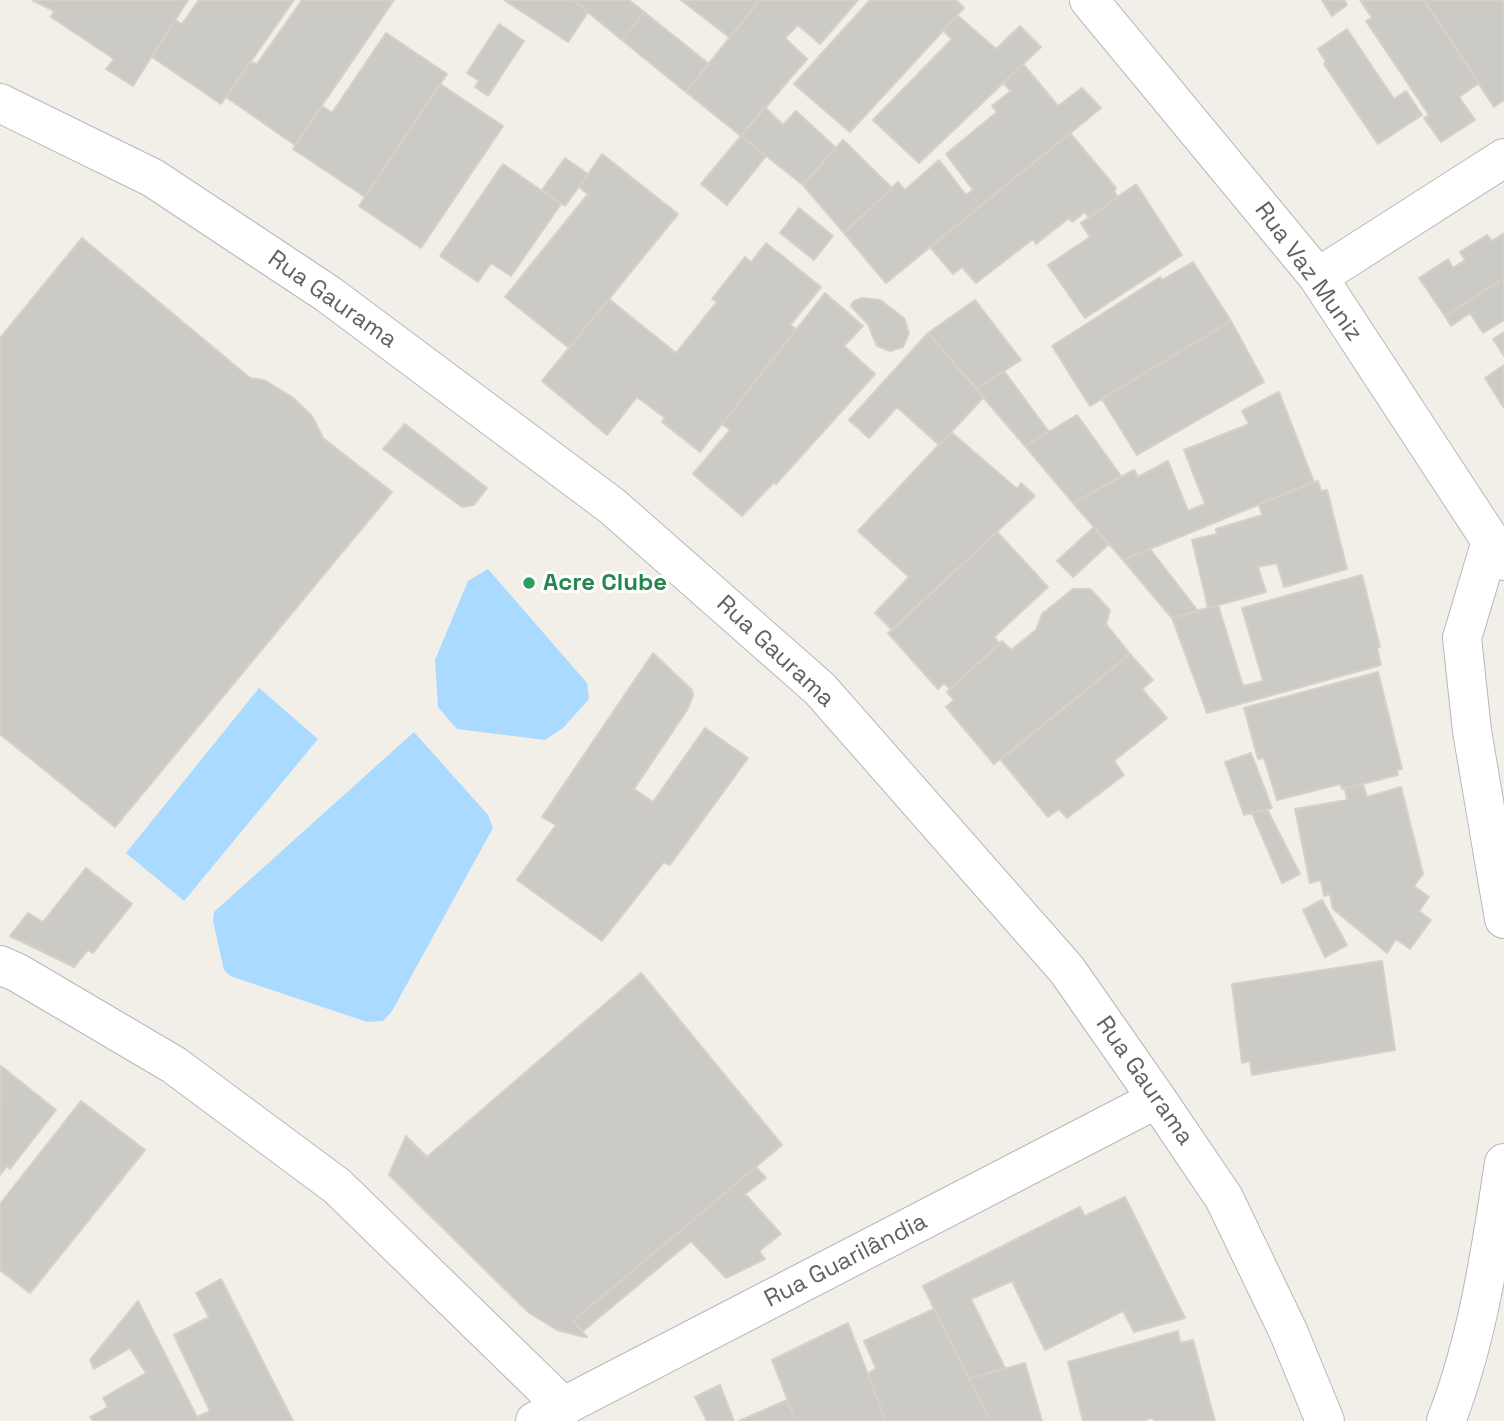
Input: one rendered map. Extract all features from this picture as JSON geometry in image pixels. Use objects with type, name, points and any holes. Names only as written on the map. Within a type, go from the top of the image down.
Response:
[{"type":"street","name":"Rua Vaz Muniz","points":[[1089,0],[1318,278],[1498,551]]},
{"type":"street","name":"Rua Gaurama","points":[[0,103],[164,186],[328,294],[612,506],[820,689],[1067,970],[1157,1099],[1224,1198],[1288,1331],[1325,1421]]},
{"type":"street","points":[[1318,278],[1504,158]]},
{"type":"street","points":[[1498,551],[1462,638],[1472,731],[1504,919]]},
{"type":"street","points":[[0,965],[174,1065],[337,1186],[549,1414]]},
{"type":"street","name":"Rua Guarilândia","points":[[549,1414],[1157,1099]]},
{"type":"street","points":[[1446,1421],[1467,1356],[1493,1237],[1504,1163]]},
{"type":"water","points":[[488,569],[587,683],[589,699],[563,728],[545,740],[457,729],[438,707],[435,660],[468,581]]},
{"type":"water","points":[[259,688],[318,739],[184,901],[126,853]]},
{"type":"water","points":[[414,732],[488,815],[493,828],[392,1011],[383,1021],[367,1022],[230,976],[224,970],[213,921],[214,912]]},
{"type":"building","points":[[32,0],[188,0],[133,86],[106,69],[114,59],[51,17],[54,11]]},
{"type":"building","points":[[199,0],[294,0],[221,104],[152,57],[175,20],[182,24]]},
{"type":"building","points":[[302,0],[394,0],[295,145],[226,97],[251,62],[257,64]]},
{"type":"building","points":[[504,0],[573,0],[588,12],[568,42]]},
{"type":"building","points":[[573,0],[629,0],[644,12],[622,40]]},
{"type":"building","points":[[681,0],[760,0],[730,38]]},
{"type":"building","points":[[760,0],[858,0],[820,44],[798,25],[785,38],[807,59],[741,136],[686,92]]},
{"type":"building","points":[[870,0],[956,0],[964,8],[850,132],[794,84]]},
{"type":"building","points":[[1322,0],[1344,0],[1347,5],[1332,16]]},
{"type":"building","points":[[1360,0],[1424,0],[1479,83],[1459,97],[1475,120],[1441,142],[1424,118],[1429,115],[1366,21],[1372,18]]},
{"type":"building","points":[[1424,0],[1504,0],[1504,100],[1494,107]]},
{"type":"building","points":[[644,12],[709,64],[686,92],[622,40]]},
{"type":"building","points":[[957,15],[996,49],[1020,26],[1041,47],[919,163],[873,120],[952,39],[943,30]]},
{"type":"building","points":[[499,24],[524,41],[488,96],[475,87],[479,81],[467,73]]},
{"type":"building","points":[[1347,29],[1394,99],[1406,91],[1422,115],[1378,144],[1324,64],[1326,62],[1318,49]]},
{"type":"building","points":[[386,33],[447,74],[365,197],[293,149],[322,106],[332,113]]},
{"type":"building","points":[[1023,64],[1058,106],[1082,88],[1101,108],[886,283],[844,233],[898,182],[905,190],[939,160],[966,195],[973,190],[946,154],[997,112],[992,106],[1011,91],[1003,83]]},
{"type":"building","points":[[440,84],[503,126],[421,248],[359,206]]},
{"type":"building","points":[[765,107],[783,125],[796,111],[836,148],[803,185],[741,136]]},
{"type":"building","points":[[1070,133],[1116,188],[1114,191],[1118,197],[1089,218],[1085,212],[1072,222],[1069,218],[1036,244],[1033,239],[976,283],[962,267],[953,274],[930,247]]},
{"type":"building","points":[[741,136],[766,156],[727,205],[701,184]]},
{"type":"building","points":[[843,140],[892,188],[844,233],[803,185]]},
{"type":"building","points":[[602,154],[678,214],[569,348],[505,297],[588,194],[579,187]]},
{"type":"building","points":[[565,158],[588,174],[565,206],[542,190]]},
{"type":"building","points":[[503,164],[561,204],[511,276],[491,263],[478,282],[440,256]]},
{"type":"building","points":[[1136,184],[1182,255],[1085,318],[1048,265],[1090,237],[1081,223]]},
{"type":"building","points":[[799,208],[833,236],[814,260],[780,233]]},
{"type":"building","points":[[1504,233],[1504,278],[1445,316],[1419,278],[1448,259],[1453,268],[1465,260],[1460,252],[1487,235],[1492,241]]},
{"type":"building","points":[[82,238],[250,378],[264,380],[292,397],[312,416],[323,438],[392,492],[115,827],[0,734],[0,338]]},
{"type":"building","points":[[766,243],[821,287],[790,325],[796,329],[700,452],[662,422],[665,418],[637,397],[607,435],[542,381],[609,299],[676,353],[717,302],[712,299],[745,257],[751,262]]},
{"type":"building","points":[[1193,262],[1231,321],[1090,406],[1052,346],[1160,277],[1162,280]]},
{"type":"building","points":[[1504,278],[1504,320],[1483,333],[1470,313],[1451,326],[1445,316]]},
{"type":"building","points":[[825,293],[863,326],[844,346],[875,374],[776,484],[774,482],[742,516],[693,474],[730,430],[722,424]]},
{"type":"building","points":[[862,298],[880,300],[904,318],[909,333],[903,347],[890,351],[877,346],[868,324],[851,306],[854,301]]},
{"type":"building","points":[[975,300],[1021,360],[976,389],[928,333]]},
{"type":"building","points":[[1231,321],[1264,382],[1137,455],[1102,399]]},
{"type":"building","points":[[1504,332],[1504,356],[1493,339]]},
{"type":"building","points":[[928,333],[984,397],[939,445],[897,407],[869,438],[849,420]]},
{"type":"building","points":[[1504,365],[1504,408],[1485,378]]},
{"type":"building","points":[[1004,371],[1049,432],[1025,446],[976,389]]},
{"type":"building","points":[[1279,392],[1314,482],[1123,560],[1073,503],[1134,470],[1138,477],[1168,461],[1188,511],[1205,504],[1184,450],[1249,424],[1242,411]]},
{"type":"building","points":[[1077,415],[1121,476],[1073,503],[1025,446]]},
{"type":"building","points":[[405,424],[487,488],[474,505],[462,507],[383,449]]},
{"type":"building","points":[[951,432],[1017,489],[1021,483],[1035,496],[892,630],[875,613],[909,577],[858,531]]},
{"type":"building","points":[[1318,481],[1321,491],[1327,490],[1347,569],[1284,587],[1277,563],[1258,567],[1266,592],[1208,608],[1192,540],[1217,534],[1216,529],[1262,515],[1259,504]]},
{"type":"building","points":[[1094,527],[1109,544],[1073,577],[1057,561]]},
{"type":"building","points":[[997,532],[1048,587],[994,637],[1000,644],[950,689],[944,683],[938,689],[888,633]]},
{"type":"building","points":[[1150,549],[1198,611],[1172,618],[1123,560]]},
{"type":"building","points":[[1362,575],[1380,647],[1377,648],[1381,665],[1207,713],[1172,618],[1218,605],[1243,686],[1263,681],[1242,608]]},
{"type":"building","points":[[1073,589],[1090,589],[1110,610],[1106,624],[1130,654],[994,764],[946,707],[954,700],[947,692],[1002,641],[1011,650],[1036,630],[1042,614]]},
{"type":"building","points":[[653,653],[692,690],[693,696],[687,710],[634,789],[653,802],[705,728],[748,758],[670,865],[664,862],[602,941],[517,880],[556,825],[542,817]]},
{"type":"building","points":[[1130,654],[1153,680],[1142,689],[1167,718],[1114,761],[1124,775],[1067,818],[1059,809],[1048,817],[1001,760]]},
{"type":"building","points":[[1378,672],[1402,769],[1397,770],[1398,775],[1342,789],[1340,784],[1277,800],[1264,758],[1258,759],[1244,708]]},
{"type":"building","points":[[1251,753],[1272,808],[1244,815],[1225,762]]},
{"type":"building","points":[[1363,784],[1367,797],[1401,787],[1423,874],[1414,886],[1429,897],[1419,911],[1431,920],[1410,949],[1396,939],[1387,953],[1333,909],[1330,894],[1324,896],[1321,880],[1310,883],[1295,809],[1347,800],[1345,788]]},
{"type":"building","points":[[1267,809],[1300,874],[1282,883],[1252,813]]},
{"type":"building","points":[[86,868],[132,904],[93,953],[88,950],[74,967],[10,936],[28,913],[43,922]]},
{"type":"building","points":[[1322,900],[1347,945],[1325,957],[1303,910]]},
{"type":"building","points":[[1382,961],[1395,1050],[1252,1075],[1250,1061],[1242,1063],[1232,984]]},
{"type":"building","points":[[641,973],[782,1145],[573,1321],[587,1337],[584,1337],[557,1330],[528,1312],[389,1175],[406,1136],[427,1157]]},
{"type":"building","points":[[1,1066],[56,1110],[10,1169],[7,1166],[0,1175]]},
{"type":"building","points":[[81,1101],[145,1150],[30,1293],[0,1270],[0,1204]]},
{"type":"building","points":[[756,1167],[766,1178],[745,1194],[781,1234],[759,1251],[765,1259],[726,1278],[691,1241],[583,1331],[573,1321]]},
{"type":"building","points":[[1125,1197],[1185,1318],[1134,1332],[1123,1311],[1045,1350],[1012,1281],[971,1299],[1005,1368],[969,1379],[923,1286],[1080,1207],[1085,1216]]},
{"type":"building","points":[[221,1279],[293,1421],[199,1421],[197,1417],[210,1411],[174,1335],[209,1317],[196,1293]]},
{"type":"building","points":[[138,1301],[199,1421],[93,1421],[90,1417],[108,1407],[103,1398],[146,1373],[130,1348],[94,1369],[90,1360]]},
{"type":"building","points":[[934,1309],[991,1421],[886,1421],[868,1374],[876,1368],[864,1341]]},
{"type":"building","points":[[848,1323],[886,1421],[796,1421],[772,1360]]},
{"type":"building","points":[[1178,1331],[1180,1343],[1193,1340],[1215,1421],[1154,1421],[1153,1418],[1141,1421],[1083,1421],[1068,1362]]},
{"type":"building","points":[[1025,1363],[1042,1421],[991,1421],[969,1379]]},
{"type":"building","points":[[720,1385],[734,1421],[707,1421],[695,1397]]},
{"type":"building","points":[[787,1400],[796,1421],[739,1421]]},
{"type":"place","name":"Acre Clube","points":[[529,583]]}]
